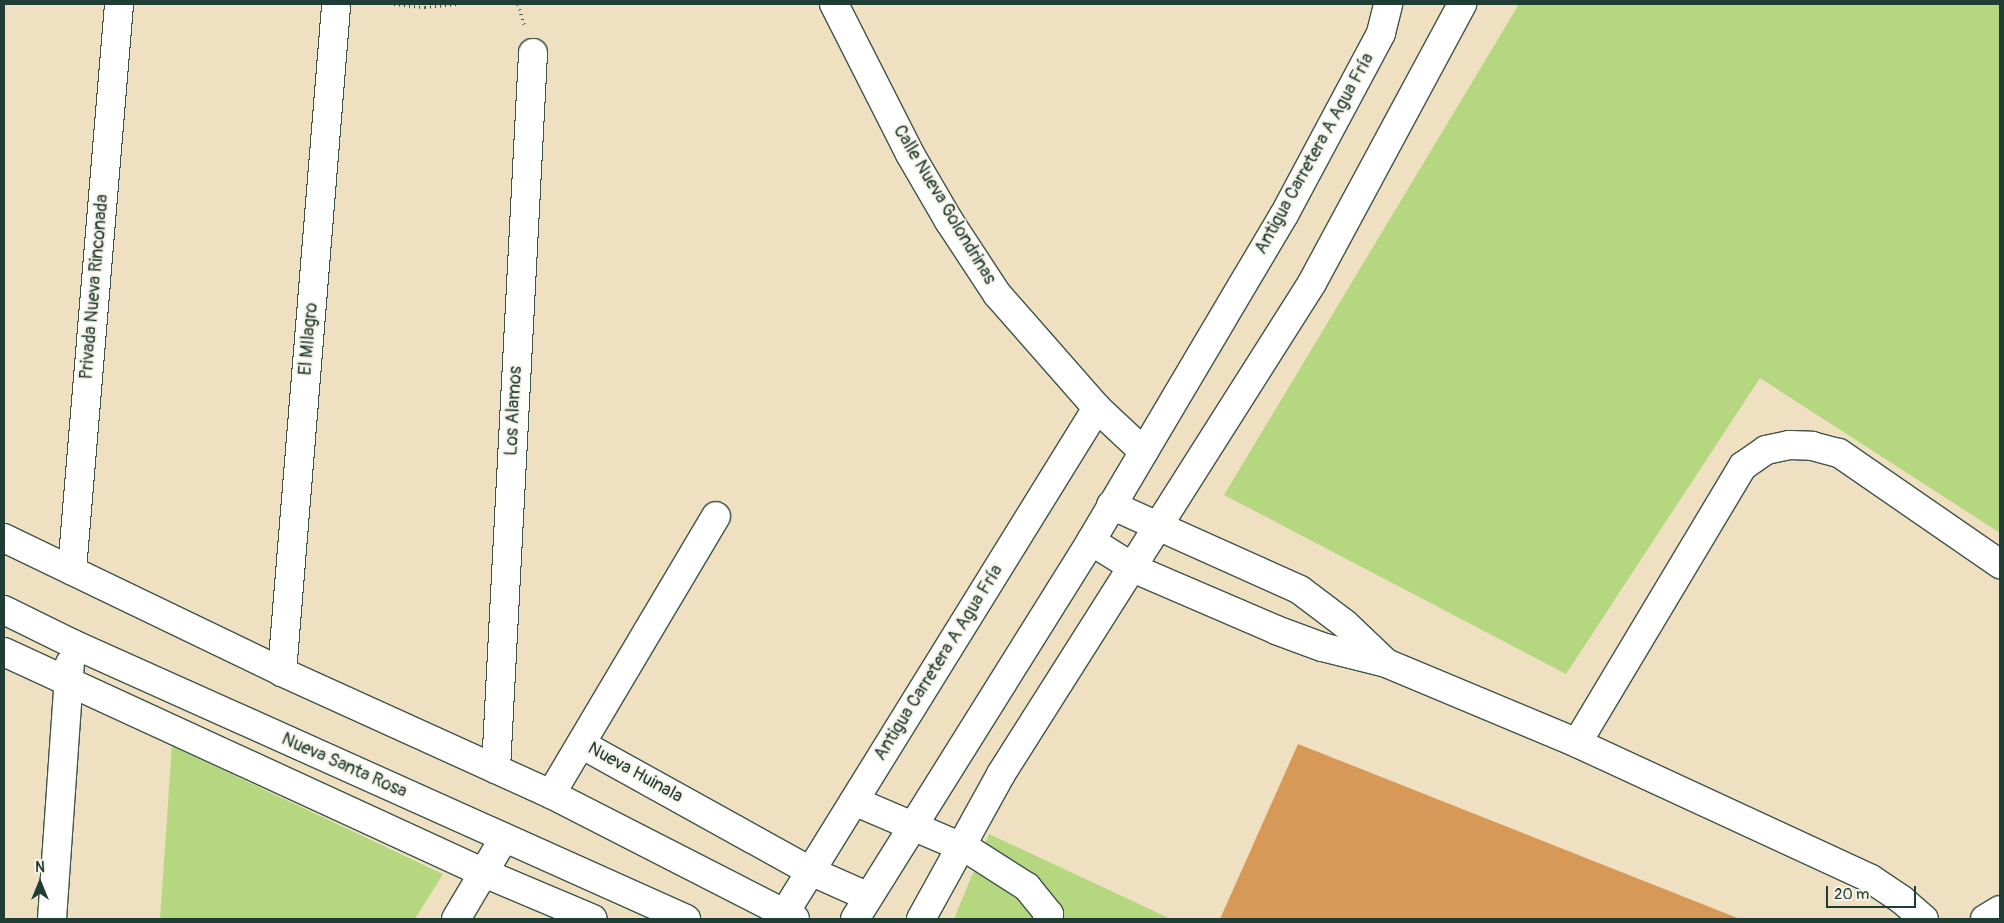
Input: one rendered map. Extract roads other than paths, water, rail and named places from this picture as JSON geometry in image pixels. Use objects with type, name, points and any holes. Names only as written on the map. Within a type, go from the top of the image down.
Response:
[{"type":"street","name":"Privada Nueva Rinconada","points":[[72,570],[118,4]]},
{"type":"street","name":"Calle Nueva Golondrinas","points":[[834,4],[910,154],[949,221],[997,294],[1097,408],[1144,452]]},
{"type":"street","name":"Antigua Carretera A Agua Fría","points":[[862,908],[1091,541],[1284,215],[1377,41],[1388,4]]},
{"type":"street","points":[[921,919],[1001,774],[1312,283],[1462,4]]},
{"type":"street","name":"El MIlagro","points":[[282,672],[336,7]]},
{"type":"street","name":"Los Alamos","points":[[496,769],[532,53]]},
{"type":"street","name":"Antigua Carretera A Agua Fría","points":[[787,917],[810,871],[1097,408]]},
{"type":"street","points":[[1577,743],[1743,466],[1766,450],[1789,445],[1812,446],[1839,453],[2000,564]]},
{"type":"street","points":[[1112,505],[1157,527],[1300,590],[1345,624],[1386,663]]},
{"type":"street","name":"Nueva Huinala","points":[[716,516],[581,744],[810,871],[862,908]]},
{"type":"street","points":[[4,538],[282,672],[551,794],[787,917]]},
{"type":"street","points":[[1091,541],[1132,566],[1276,630],[1322,647],[1386,663],[1577,743],[1872,879],[1902,900],[1924,919]]},
{"type":"street","name":"Nueva Santa Rosa","points":[[4,610],[73,644],[686,919]]},
{"type":"street","points":[[52,919],[67,681],[73,644]]},
{"type":"street","points":[[4,652],[484,873],[593,919]]},
{"type":"street","points":[[551,794],[581,744]]},
{"type":"street","points":[[854,800],[961,847],[1027,887],[1051,917]]},
{"type":"street","points":[[456,919],[504,838]]},
{"type":"street","points":[[1984,919],[2000,910]]}]
